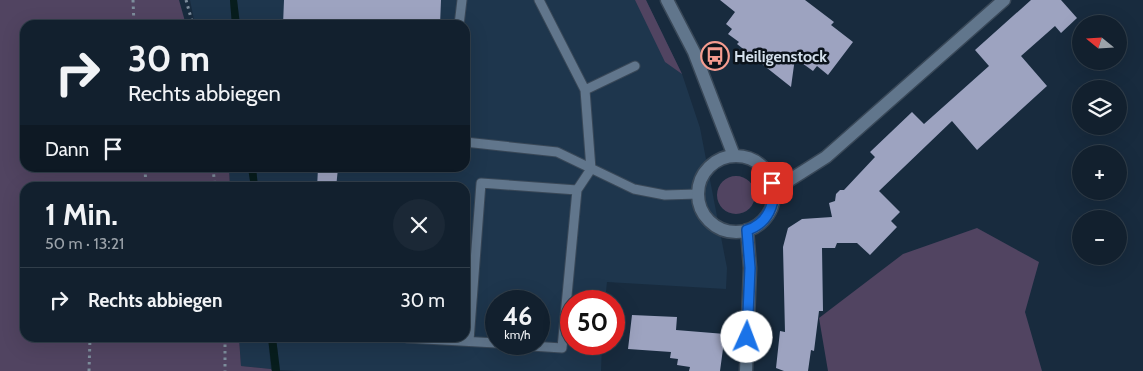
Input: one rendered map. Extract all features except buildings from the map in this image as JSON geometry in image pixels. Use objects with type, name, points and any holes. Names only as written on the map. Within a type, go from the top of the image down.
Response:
[{"type":"main road","points":[[667,0],[694,52],[734,156]]},
{"type":"main road","points":[[774,190],[826,157],[1004,0]]},
{"type":"main road","points":[[734,156],[748,158],[760,165],[769,177],[774,190],[772,204],[766,217],[760,224],[747,230],[732,232],[722,229],[713,224],[700,208],[698,194],[702,177],[710,167],[721,160],[734,156]]},
{"type":"main road","points":[[746,371],[750,268],[747,230]]},
{"type":"lane","points":[[460,20],[462,0]]},
{"type":"lane","points":[[539,0],[585,90],[592,169],[577,190],[562,348],[550,347]]},
{"type":"lane","points":[[585,90],[635,66]]},
{"type":"lane","points":[[470,143],[557,152],[634,189],[665,195],[698,194]]},
{"type":"lane","points":[[470,290],[481,183],[577,190]]},
{"type":"lane","points":[[470,341],[485,342]]},
{"type":"path","points":[[133,0],[134,20]]},
{"type":"path","points":[[186,0],[192,20]]},
{"type":"path","points":[[88,371],[90,342]]},
{"type":"path","points":[[225,342],[225,371]]},
{"type":"shaded area","points":[[0,0],[179,0],[185,20],[20,20],[20,172],[229,172],[230,182],[20,182],[20,342],[239,342],[241,366],[271,369],[272,371],[0,371]]},
{"type":"shaded area","points":[[190,0],[230,0],[232,20],[194,20]]},
{"type":"shaded area","points":[[230,0],[237,0],[239,20],[232,20]]},
{"type":"shaded area","points":[[237,0],[646,0],[682,74],[700,128],[727,268],[726,289],[607,282],[606,290],[560,290],[560,355],[602,355],[601,371],[280,370],[276,342],[470,342],[470,182],[257,182],[256,172],[470,172],[470,20],[239,20]]},
{"type":"shaded area","points":[[635,0],[646,0],[682,74],[665,62]]},
{"type":"shaded area","points":[[229,172],[249,172],[250,182],[230,182]]},
{"type":"shaded area","points":[[249,172],[256,172],[257,182],[250,182]]},
{"type":"shaded area","points":[[736,176],[743,177],[749,182],[754,188],[754,202],[749,208],[743,213],[736,214],[729,213],[723,208],[718,202],[717,195],[718,188],[723,182],[729,177]]},
{"type":"shaded area","points":[[977,228],[1039,262],[1025,312],[1042,371],[828,371],[819,318],[903,254]]},
{"type":"shaded area","points":[[239,342],[268,342],[271,369],[241,366]]},
{"type":"shaded area","points":[[268,342],[276,342],[280,371],[272,371]]},
{"type":"place","name":"Heiligenstock","points":[[715,56]]},
{"type":"route","points":[[747,337],[750,268],[747,230],[760,224],[769,213],[774,200],[772,183]]}]
